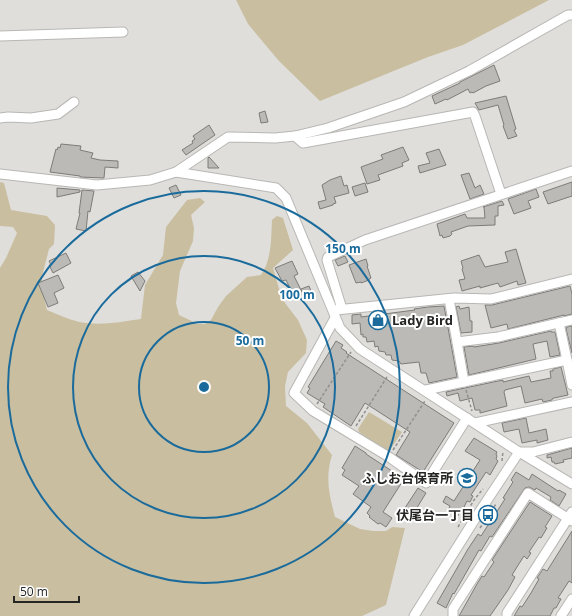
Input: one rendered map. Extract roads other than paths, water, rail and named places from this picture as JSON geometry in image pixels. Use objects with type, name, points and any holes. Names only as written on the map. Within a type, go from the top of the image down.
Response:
[{"type":"street","points":[[0,174],[97,185],[150,180],[176,172],[228,137],[275,138],[296,136],[328,128],[404,102],[469,71],[568,15],[572,15]]},
{"type":"street","points":[[0,36],[123,32]]},
{"type":"street","points":[[0,118],[31,118],[58,114],[74,102]]},
{"type":"street","points":[[296,136],[303,143],[473,112],[501,194]]},
{"type":"street","points":[[342,309],[327,260],[328,257],[365,240],[572,171]]},
{"type":"street","points":[[176,172],[276,188],[286,198],[340,328],[360,349],[426,395],[475,421],[519,452],[572,484]]},
{"type":"street","points":[[572,279],[491,299],[449,299],[342,309],[334,314],[294,393],[313,411],[389,457],[426,483],[475,421],[572,402]]},
{"type":"street","points":[[449,299],[464,382]]},
{"type":"street","points":[[457,342],[498,337],[572,320]]},
{"type":"street","points":[[559,323],[572,385]]},
{"type":"street","points":[[426,395],[464,382],[567,360]]},
{"type":"street","points":[[519,452],[533,452],[572,442]]},
{"type":"street","points":[[414,616],[519,452]]},
{"type":"street","points":[[453,616],[453,609],[528,493],[571,517],[507,613],[507,616]]},
{"type":"street","points":[[562,616],[572,599]]},
{"type":"place","name":"Lady Bird","points":[[378,320]]},
{"type":"place","name":"ふしお台保育所","points":[[467,478]]},
{"type":"place","name":"伏尾台一丁目","points":[[488,515]]}]
